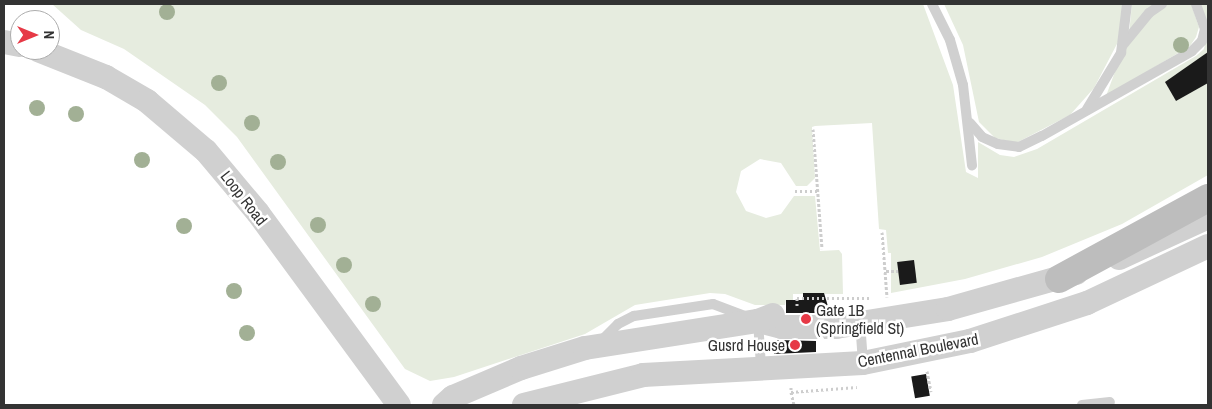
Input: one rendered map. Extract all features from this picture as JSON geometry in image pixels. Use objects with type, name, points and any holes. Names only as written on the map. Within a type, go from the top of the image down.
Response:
[{"type":"main road","points":[[1059,279],[1208,198]]},
{"type":"street","name":"Loop Road","points":[[60,59],[106,77],[147,101],[206,151],[258,213],[399,405]]},
{"type":"street","points":[[444,405],[453,397],[521,368],[597,346],[758,321],[780,312],[836,311],[860,320],[948,309],[1059,279],[1165,239],[1208,217]]},
{"type":"street","name":"Centennal Boulevard","points":[[524,405],[643,374],[762,366],[864,362],[970,341],[1050,317],[1126,288],[1208,246]]},
{"type":"lane","points":[[932,4],[950,40],[970,123],[972,164]]},
{"type":"lane","points":[[1122,47],[1127,4]]},
{"type":"lane","points":[[1086,110],[1122,47],[1149,14],[1162,4]]},
{"type":"lane","points":[[970,123],[982,137],[1019,147],[1192,51],[1202,41],[1205,29],[1196,4]]},
{"type":"lane","points":[[860,320],[864,362]]},
{"type":"lane","points":[[758,321],[762,366]]},
{"type":"lane","points":[[1082,405],[1110,402]]},
{"type":"path","points":[[814,129],[822,249]]},
{"type":"path","points":[[795,191],[819,191]]},
{"type":"path","points":[[882,232],[888,297]]},
{"type":"path","points":[[886,271],[898,271]]},
{"type":"path","points":[[791,392],[794,405]]},
{"type":"shaded area","points":[[52,4],[923,4],[953,85],[966,172],[978,178],[978,142],[1000,155],[1014,157],[1037,149],[1196,56],[1204,49],[1208,30],[1208,175],[1122,224],[1042,257],[965,279],[891,293],[891,253],[888,253],[886,230],[879,229],[872,123],[815,126],[812,127],[815,178],[807,186],[796,186],[781,163],[760,159],[741,171],[736,192],[746,211],[766,218],[781,214],[794,196],[815,196],[820,251],[839,250],[842,254],[843,294],[793,294],[793,300],[786,300],[785,305],[755,305],[725,294],[710,293],[635,305],[585,334],[454,377],[430,381],[405,369],[237,137],[205,105],[124,49],[81,30]]},
{"type":"shaded area","points":[[944,4],[1123,4],[1118,42],[1094,88],[1070,115],[1016,143],[995,138],[979,122],[963,45]]},
{"type":"shaded area","points":[[1132,4],[1191,4],[1199,27],[1196,37],[1190,46],[1106,96],[1129,34]]},
{"type":"shaded area","points":[[1200,4],[1208,4],[1208,30]]},
{"type":"building","points":[[1208,52],[1208,83],[1176,101],[1165,82]]},
{"type":"building","points":[[914,260],[917,283],[900,285],[897,262]]},
{"type":"building","points":[[803,293],[824,293],[830,313],[786,313],[786,300],[803,300]]},
{"type":"building","points":[[777,340],[816,341],[816,352],[774,354]]},
{"type":"building","points":[[926,374],[930,396],[915,398],[911,377]]},
{"type":"place","name":"Gate 1B (Springfield St)","points":[[806,319]]},
{"type":"place","name":"Gusrd House","points":[[795,345]]}]
